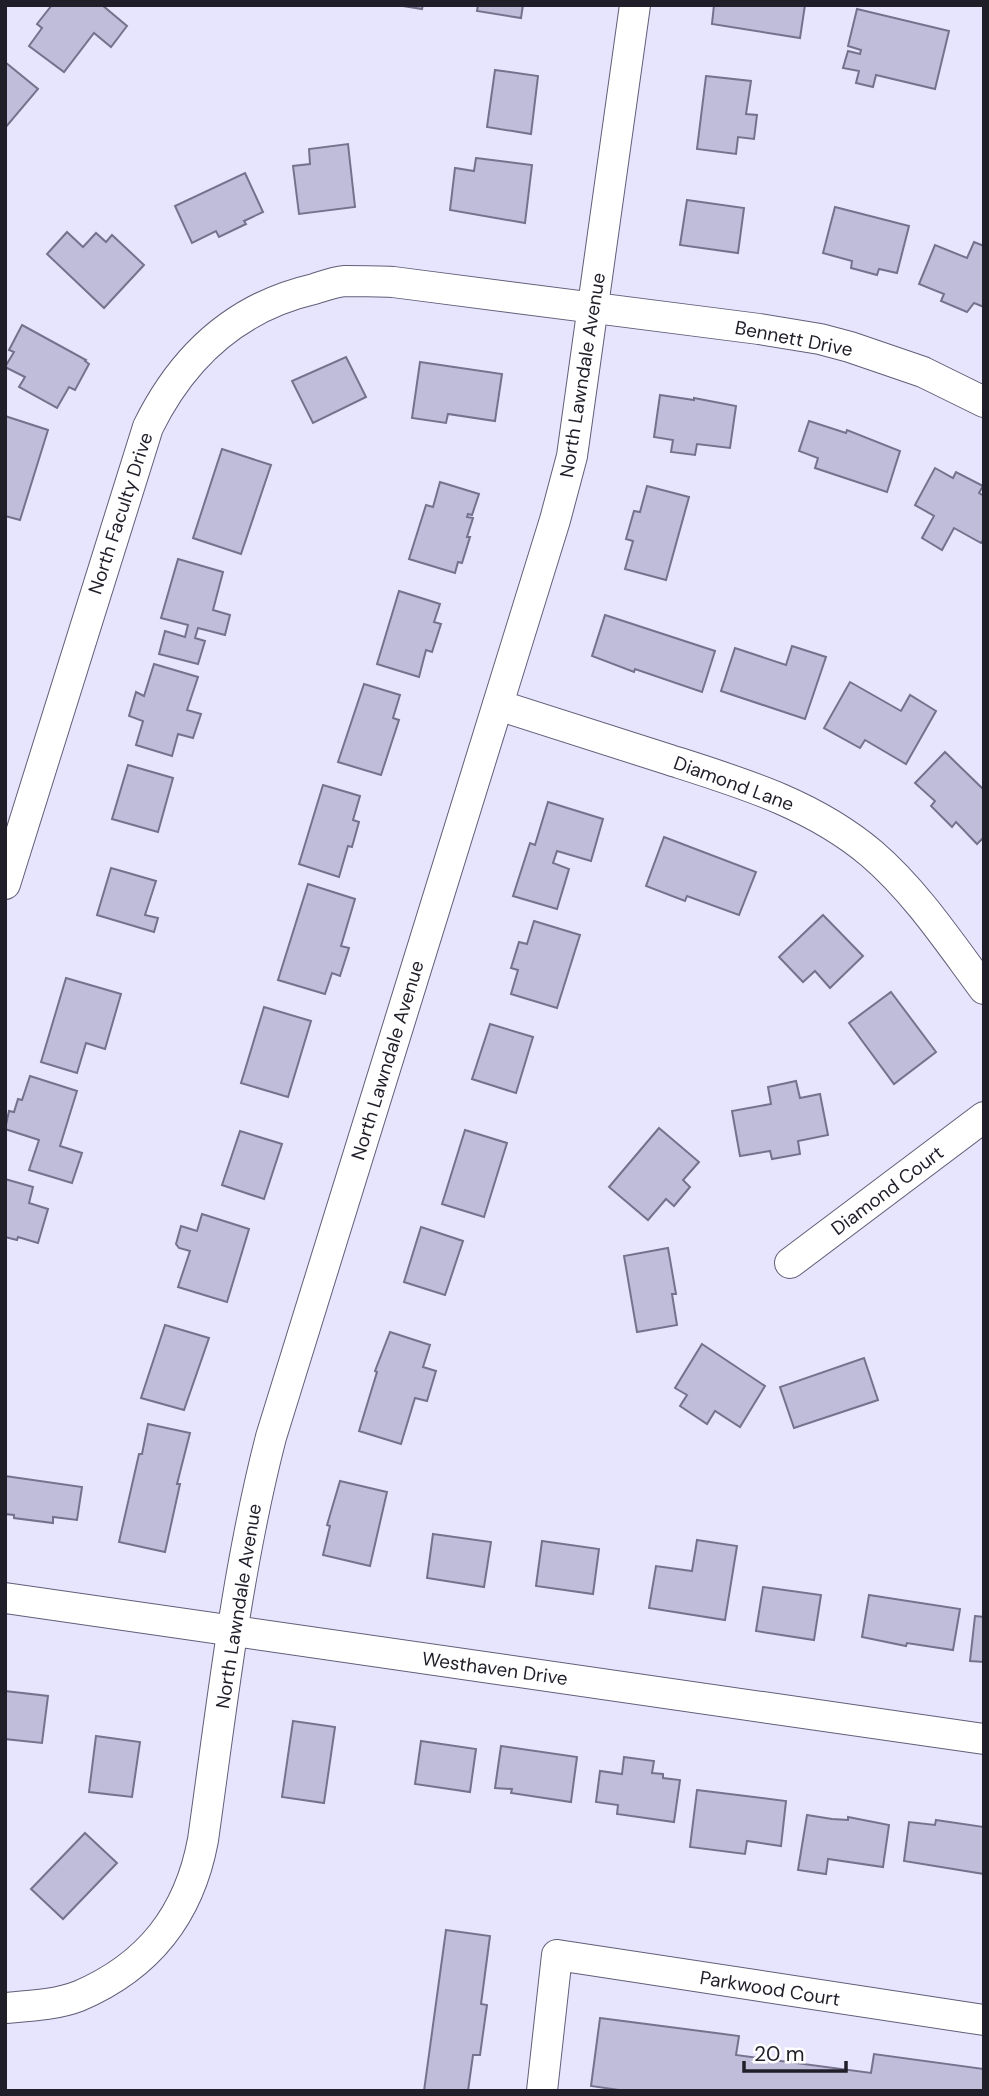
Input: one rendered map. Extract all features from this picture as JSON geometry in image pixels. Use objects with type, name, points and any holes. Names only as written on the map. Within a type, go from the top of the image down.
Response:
[{"type":"street","name":"North Lawndale Avenue","points":[[5,2008],[46,2004],[77,1997],[116,1978],[154,1945],[174,1918],[190,1889],[200,1857],[252,1515],[271,1437],[564,488],[576,436],[635,5]]},
{"type":"street","name":"North Faculty Drive","points":[[5,884],[142,441],[163,398],[182,370],[203,348],[241,318],[269,302],[299,291],[346,281],[393,282],[594,307]]},
{"type":"street","name":"Bennett Drive","points":[[594,307],[820,340],[850,347],[923,372],[984,402]]},
{"type":"street","name":"Diamond Lane","points":[[498,705],[749,786],[794,803],[821,818],[861,845],[896,877],[984,989]]},
{"type":"street","name":"Diamond Court","points":[[790,1263],[984,1117]]},
{"type":"street","name":"Westhaven Drive","points":[[5,1598],[984,1738]]},
{"type":"street","name":"Parkwood Court","points":[[542,2091],[557,1955],[984,2020]]},
{"type":"building","points":[[52,5],[102,5],[127,26],[111,47],[94,33],[64,72],[29,46],[42,28],[37,24]]},
{"type":"building","points":[[397,5],[423,5],[422,9]]},
{"type":"building","points":[[478,5],[523,5],[521,18],[477,11]]},
{"type":"building","points":[[714,5],[805,5],[800,38],[712,24]]},
{"type":"building","points":[[857,9],[949,31],[935,89],[876,75],[873,87],[856,83],[859,71],[843,68],[848,51],[860,54],[861,50],[848,46]]},
{"type":"building","points":[[5,62],[38,89],[5,128]]},
{"type":"building","points":[[495,70],[538,76],[531,134],[487,127]]},
{"type":"building","points":[[706,76],[751,81],[746,114],[757,115],[754,139],[738,137],[736,154],[697,149]]},
{"type":"building","points":[[348,144],[355,207],[299,214],[293,166],[310,164],[309,149]]},
{"type":"building","points":[[476,158],[532,165],[525,223],[450,210],[455,168],[474,171]]},
{"type":"building","points":[[245,173],[263,212],[219,237],[216,231],[192,243],[175,206]]},
{"type":"building","points":[[687,200],[744,208],[738,253],[680,245]]},
{"type":"building","points":[[835,207],[909,226],[897,273],[879,269],[877,275],[851,268],[852,261],[823,253]]},
{"type":"building","points":[[67,232],[83,247],[96,233],[106,242],[112,235],[144,265],[104,308],[47,254]]},
{"type":"building","points":[[974,242],[984,246],[984,307],[974,303],[967,312],[941,301],[944,294],[919,284],[935,245],[967,258]]},
{"type":"building","points":[[22,325],[89,364],[75,390],[69,387],[57,408],[19,387],[25,377],[5,367],[14,352],[9,350]]},
{"type":"building","points":[[346,357],[366,397],[313,423],[292,381]]},
{"type":"building","points":[[420,362],[502,374],[495,421],[448,414],[446,423],[412,418]]},
{"type":"building","points":[[660,395],[736,406],[730,448],[697,444],[695,455],[671,452],[673,440],[654,437]]},
{"type":"building","points":[[5,416],[48,430],[20,520],[5,516]]},
{"type":"building","points":[[809,421],[846,433],[847,430],[900,451],[887,492],[815,468],[818,458],[799,451]]},
{"type":"building","points":[[222,449],[271,465],[241,554],[193,538]]},
{"type":"building","points":[[935,468],[953,478],[956,472],[983,486],[979,493],[984,496],[984,539],[981,543],[954,528],[942,550],[922,538],[934,516],[915,505]]},
{"type":"building","points":[[440,482],[479,494],[472,515],[468,514],[467,517],[473,518],[467,537],[470,537],[462,563],[458,562],[455,573],[409,559],[426,505],[433,507]]},
{"type":"building","points":[[647,486],[689,497],[666,580],[625,569],[633,541],[626,539],[634,511],[640,512]]},
{"type":"building","points":[[178,559],[223,572],[213,610],[230,615],[225,635],[198,628],[195,638],[205,641],[198,664],[159,654],[165,631],[185,637],[188,625],[161,618]]},
{"type":"building","points":[[399,591],[440,604],[434,622],[441,624],[432,652],[426,650],[419,677],[377,664]]},
{"type":"building","points":[[605,615],[715,651],[702,692],[635,669],[634,672],[592,656]]},
{"type":"building","points":[[792,646],[826,657],[805,719],[721,691],[735,648],[786,665]]},
{"type":"building","points":[[154,664],[198,677],[187,710],[201,714],[193,738],[178,734],[172,756],[136,745],[143,721],[129,716],[136,692],[144,696]]},
{"type":"building","points":[[850,682],[901,711],[910,695],[936,711],[906,764],[865,740],[860,748],[824,728]]},
{"type":"building","points":[[364,684],[400,695],[393,718],[399,720],[381,775],[338,762]]},
{"type":"building","points":[[945,752],[984,790],[984,837],[977,844],[956,822],[952,827],[931,806],[935,801],[915,783]]},
{"type":"building","points":[[128,765],[173,778],[158,832],[112,819]]},
{"type":"building","points":[[323,785],[360,796],[353,820],[359,822],[352,847],[348,846],[339,877],[299,864]]},
{"type":"building","points":[[548,802],[603,819],[591,861],[557,851],[553,863],[569,869],[557,909],[513,896],[530,843],[535,845]]},
{"type":"building","points":[[664,837],[756,872],[739,915],[687,896],[685,901],[646,886]]},
{"type":"building","points":[[111,868],[156,881],[145,915],[158,918],[154,932],[97,915]]},
{"type":"building","points":[[308,884],[355,899],[341,946],[349,948],[340,976],[332,973],[325,994],[278,980]]},
{"type":"building","points":[[823,915],[863,956],[830,988],[815,971],[803,982],[779,957]]},
{"type":"building","points":[[534,921],[580,935],[557,1008],[511,994],[518,970],[511,968],[519,942],[527,944]]},
{"type":"building","points":[[66,978],[121,994],[105,1049],[86,1043],[77,1073],[41,1062]]},
{"type":"building","points":[[891,992],[936,1052],[894,1084],[849,1023]]},
{"type":"building","points":[[264,1007],[311,1021],[288,1097],[241,1083]]},
{"type":"building","points":[[490,1024],[533,1037],[516,1093],[472,1079]]},
{"type":"building","points":[[30,1076],[77,1091],[60,1146],[82,1153],[72,1183],[29,1170],[39,1140],[5,1129],[9,1111],[14,1112],[18,1099],[22,1100]]},
{"type":"building","points":[[796,1081],[800,1098],[820,1094],[828,1135],[798,1141],[800,1154],[772,1159],[770,1151],[740,1156],[732,1111],[771,1104],[768,1087]]},
{"type":"building","points":[[659,1128],[699,1162],[683,1180],[690,1187],[674,1206],[666,1199],[648,1220],[609,1187]]},
{"type":"building","points":[[465,1130],[507,1143],[484,1217],[442,1204]]},
{"type":"building","points":[[240,1131],[282,1144],[264,1199],[222,1185]]},
{"type":"building","points":[[5,1179],[33,1187],[29,1203],[48,1209],[38,1243],[18,1237],[17,1240],[5,1237]]},
{"type":"building","points":[[202,1214],[249,1229],[227,1302],[178,1287],[190,1251],[179,1248],[176,1244],[181,1226],[197,1231]]},
{"type":"building","points":[[421,1227],[463,1241],[445,1295],[404,1282]]},
{"type":"building","points":[[668,1248],[676,1294],[672,1294],[677,1325],[637,1332],[624,1256]]},
{"type":"building","points":[[165,1325],[209,1338],[184,1410],[141,1398]]},
{"type":"building","points":[[390,1332],[430,1345],[423,1367],[436,1371],[427,1401],[415,1398],[401,1444],[359,1431],[377,1372],[375,1371]]},
{"type":"building","points":[[702,1344],[765,1386],[740,1427],[715,1411],[707,1424],[680,1406],[687,1395],[675,1388]]},
{"type":"building","points":[[864,1358],[878,1400],[794,1428],[780,1387]]},
{"type":"building","points":[[148,1424],[190,1433],[177,1484],[180,1484],[165,1552],[119,1542]]},
{"type":"building","points":[[5,1476],[82,1487],[77,1520],[53,1517],[53,1523],[14,1518],[14,1515],[5,1514]]},
{"type":"building","points":[[340,1481],[387,1492],[370,1566],[323,1555],[330,1526],[327,1525]]},
{"type":"building","points":[[433,1534],[491,1542],[484,1587],[427,1578]]},
{"type":"building","points":[[697,1540],[737,1546],[725,1620],[649,1608],[656,1566],[692,1571]]},
{"type":"building","points":[[542,1541],[599,1549],[593,1594],[536,1586]]},
{"type":"building","points":[[763,1587],[821,1595],[814,1640],[756,1631]]},
{"type":"building","points":[[869,1595],[960,1609],[953,1650],[907,1643],[906,1646],[862,1637]]},
{"type":"building","points":[[975,1616],[984,1617],[984,1662],[970,1661]]},
{"type":"building","points":[[5,1691],[48,1696],[42,1743],[5,1739]]},
{"type":"building","points":[[293,1721],[335,1727],[324,1803],[282,1797]]},
{"type":"building","points":[[96,1736],[140,1742],[132,1797],[89,1792]]},
{"type":"building","points":[[421,1741],[476,1749],[470,1792],[415,1784]]},
{"type":"building","points":[[501,1746],[577,1757],[571,1802],[495,1788]]},
{"type":"building","points":[[624,1757],[654,1761],[652,1773],[663,1774],[663,1778],[680,1780],[674,1822],[617,1814],[618,1805],[596,1802],[600,1771],[622,1774]]},
{"type":"building","points":[[697,1790],[786,1801],[781,1846],[747,1841],[745,1854],[690,1847]]},
{"type":"building","points":[[807,1815],[848,1820],[848,1817],[889,1825],[883,1867],[828,1859],[826,1874],[798,1870]]},
{"type":"building","points":[[936,1820],[984,1827],[984,1874],[904,1861],[909,1822],[935,1825]]},
{"type":"building","points":[[85,1833],[117,1863],[63,1919],[31,1889]]},
{"type":"building","points":[[446,1930],[490,1936],[481,2004],[487,2005],[480,2055],[473,2055],[468,2091],[424,2091]]},
{"type":"building","points":[[600,2018],[739,2036],[736,2055],[871,2073],[874,2054],[984,2069],[984,2091],[626,2091],[591,2086]]}]
